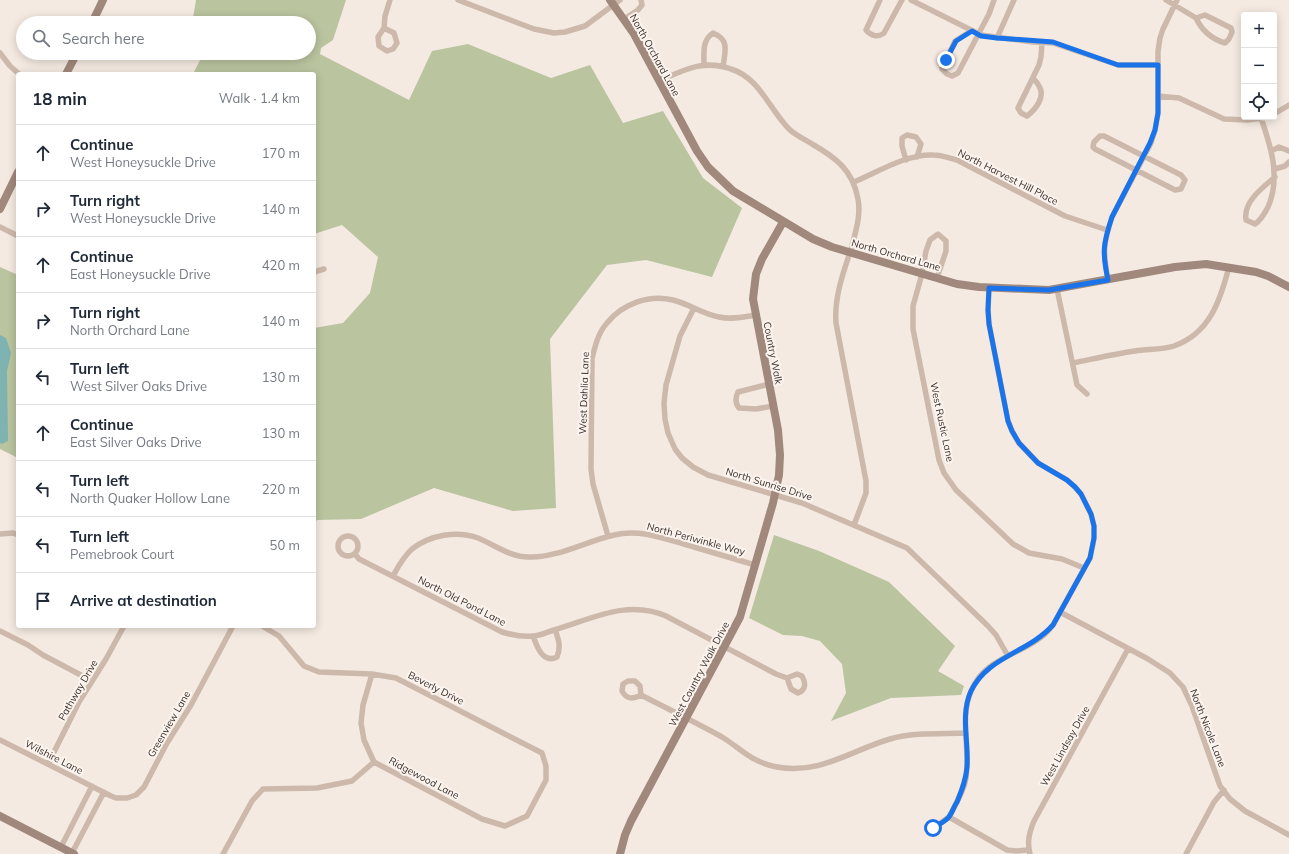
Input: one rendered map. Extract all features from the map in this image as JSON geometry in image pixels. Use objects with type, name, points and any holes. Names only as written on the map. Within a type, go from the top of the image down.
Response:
[{"type":"street","points":[[95,16],[103,0]]},
{"type":"street","points":[[384,28],[394,33],[397,43],[393,49],[386,51],[379,46],[378,37],[384,28],[385,16],[390,0]]},
{"type":"street","points":[[458,0],[534,29],[554,33],[565,32],[585,26],[615,2]]},
{"type":"street","points":[[624,19],[638,10],[642,5],[641,0]]},
{"type":"street","points":[[880,0],[866,30],[869,34],[878,36],[884,33],[902,0]]},
{"type":"street","points":[[911,0],[974,33],[997,38],[1053,42],[1118,65],[1158,65]]},
{"type":"street","points":[[974,33],[956,41],[942,69],[947,74],[952,76],[958,73],[966,59],[974,33],[989,14],[994,0]]},
{"type":"street","points":[[997,38],[1015,0]]},
{"type":"street","points":[[1166,0],[1176,2],[1196,18],[1200,27],[1219,41],[1225,43],[1232,32],[1231,28],[1205,15],[1196,18]]},
{"type":"street","name":"North Orchard Lane","points":[[615,2],[634,34],[696,151],[708,167],[733,191],[813,239],[832,247],[957,284],[989,288],[1049,290],[1189,264],[1206,264],[1256,272],[1268,276],[1289,287]]},
{"type":"street","points":[[1108,280],[1104,260],[1104,248],[1108,230],[1112,217],[1144,156],[1155,130],[1158,113],[1158,65],[1160,38],[1163,28],[1176,2]]},
{"type":"street","points":[[704,64],[705,45],[708,36],[713,33],[721,37],[725,44],[723,67]]},
{"type":"street","points":[[1033,78],[1040,87],[1041,98],[1033,112],[1027,116],[1021,113],[1018,108],[1033,78],[1041,57],[1042,42]]},
{"type":"street","points":[[0,54],[17,72]]},
{"type":"street","points":[[67,72],[73,60]]},
{"type":"street","points":[[659,81],[687,68],[704,64],[732,69],[746,76],[756,85],[780,119],[790,129],[840,162],[854,182],[860,211],[858,226],[840,286],[835,310],[866,481],[866,493],[854,525]]},
{"type":"street","points":[[1158,96],[1179,98],[1224,119],[1241,120]]},
{"type":"street","points":[[1277,112],[1289,105]]},
{"type":"street","points":[[1264,120],[1275,169],[1275,178],[1271,200],[1262,219],[1255,224],[1246,220],[1245,213],[1250,202],[1275,178]]},
{"type":"street","points":[[906,160],[902,146],[902,138],[907,134],[916,137],[921,144],[917,157]]},
{"type":"street","points":[[1100,136],[1104,136],[1144,156],[1181,175],[1184,180],[1183,186],[1178,191],[1136,171],[1095,150],[1093,147],[1094,142],[1100,136]]},
{"type":"street","points":[[1271,151],[1279,147],[1289,151]]},
{"type":"street","name":"North Harvest Hill Place","points":[[854,182],[906,160],[917,157],[937,155],[957,160],[1065,216],[1108,230]]},
{"type":"street","points":[[1275,169],[1285,166],[1289,162]]},
{"type":"street","points":[[0,209],[16,176]]},
{"type":"street","name":"Country Walk","points":[[775,495],[780,475],[778,430],[753,299],[756,274],[762,259],[783,222]]},
{"type":"street","points":[[0,227],[16,235]]},
{"type":"street","name":"West Rustic Lane","points":[[937,278],[946,251],[946,241],[938,234],[930,240],[926,251],[922,274],[913,306],[913,329],[944,473],[956,490],[1006,537],[1020,548],[1039,556],[1062,559],[1084,568]]},
{"type":"street","points":[[1072,363],[1136,351],[1173,346],[1187,340],[1196,334],[1211,316],[1222,290],[1229,267]]},
{"type":"street","points":[[316,271],[324,269]]},
{"type":"street","points":[[933,828],[949,817],[966,780],[967,766],[965,715],[967,700],[971,690],[978,679],[995,663],[1045,635],[1053,625],[1090,558],[1094,538],[1092,520],[1087,505],[1081,494],[1071,483],[1038,463],[1029,455],[1019,443],[1008,421],[989,324],[989,288]]},
{"type":"street","points":[[1057,289],[1077,385],[1087,394]]},
{"type":"street","name":"West Dahlia Lane","points":[[608,536],[593,484],[591,469],[592,359],[594,347],[606,323],[616,314],[634,303],[649,299],[661,298],[673,300],[718,317],[737,318],[756,315]]},
{"type":"street","name":"North Sunrise Drive","points":[[694,308],[680,336],[666,385],[664,403],[664,419],[668,433],[675,449],[682,458],[693,467],[718,478],[802,502],[899,544],[916,555],[988,626],[1008,656]]},
{"type":"street","points":[[769,384],[738,392],[736,404],[739,408],[747,409],[773,406]]},
{"type":"street","name":"West Country Walk Drive","points":[[620,854],[625,835],[631,822],[740,617],[775,495]]},
{"type":"street","name":"North Periwinkle Way","points":[[393,576],[402,560],[412,550],[425,542],[450,534],[470,535],[507,553],[529,557],[550,555],[608,536],[626,533],[642,533],[755,565]]},
{"type":"street","points":[[0,534],[16,534]]},
{"type":"street","name":"North Old Pond Lane","points":[[355,554],[359,559],[502,632],[512,635],[533,636],[610,612],[625,609],[640,609],[657,612],[666,616],[776,674],[787,678]]},
{"type":"street","name":"North Nicole Lane","points":[[1060,612],[1148,659],[1170,673],[1183,687],[1192,706],[1220,786],[1230,799],[1245,811],[1289,835]]},
{"type":"street","name":"Pathway Drive","points":[[48,764],[79,702],[106,659],[123,628]]},
{"type":"street","name":"Greenview Lane","points":[[101,791],[116,798],[127,798],[136,795],[144,787],[167,743],[191,705],[232,628]]},
{"type":"street","name":"Beverly Drive","points":[[265,628],[279,636],[304,666],[319,672],[372,674],[396,678],[542,753],[546,766],[546,780],[527,816]]},
{"type":"street","points":[[533,636],[542,655],[552,660],[557,657],[560,649],[559,639],[555,630]]},
{"type":"street","points":[[0,631],[92,681]]},
{"type":"street","name":"West Lindsay Drive","points":[[1029,852],[1028,842],[1030,831],[1034,822],[1128,649]]},
{"type":"street","name":"Ridgewood Lane","points":[[372,674],[363,705],[361,723],[364,740],[374,762],[482,819],[505,826],[527,816]]},
{"type":"street","points":[[641,695],[722,738],[751,758],[765,764],[778,767],[809,768],[828,764],[900,736],[966,733]]},
{"type":"street","name":"Wilshire Lane","points":[[0,740],[101,791]]},
{"type":"street","points":[[223,854],[252,801],[263,789],[317,788],[352,781],[374,762]]},
{"type":"street","points":[[61,848],[92,786]]},
{"type":"street","points":[[1186,854],[1214,802],[1224,790]]},
{"type":"street","points":[[0,816],[73,854],[101,791]]},
{"type":"street","points":[[949,817],[1008,850],[1029,852]]},
{"type":"green space","points":[[196,0],[346,0],[333,40],[321,48],[320,54],[409,100],[432,51],[468,44],[551,78],[590,65],[623,123],[663,111],[703,178],[742,208],[712,277],[646,260],[607,265],[550,339],[556,508],[513,511],[434,488],[361,519],[317,520],[316,522],[316,328],[343,323],[370,293],[378,257],[342,225],[316,233],[316,72],[194,72],[200,60],[316,60],[316,16],[193,16]]},
{"type":"green space","points":[[0,267],[16,274],[16,457],[0,449]]},
{"type":"green space","points":[[774,535],[819,551],[889,582],[955,646],[938,671],[964,686],[961,695],[891,698],[831,721],[846,693],[842,664],[820,641],[802,636],[783,635],[749,618]]},
{"type":"water","points":[[0,335],[6,338],[11,353],[7,371],[8,441],[2,444],[0,443]]},
{"type":"route","points":[[933,828],[949,817],[966,780],[967,766],[965,715],[967,700],[971,690],[978,679],[995,663],[1045,635],[1053,625],[1090,558],[1094,538],[1094,526],[1091,514],[1081,494],[1067,480],[1038,463],[1029,455],[1019,443],[1012,431],[1008,421],[989,324],[989,288],[1049,290],[1108,280],[1104,260],[1104,248],[1108,230],[1112,217],[1150,143],[1155,130],[1158,113],[1158,65],[1118,65],[1053,42],[1033,42],[981,36],[972,31],[956,41],[946,60]]}]
